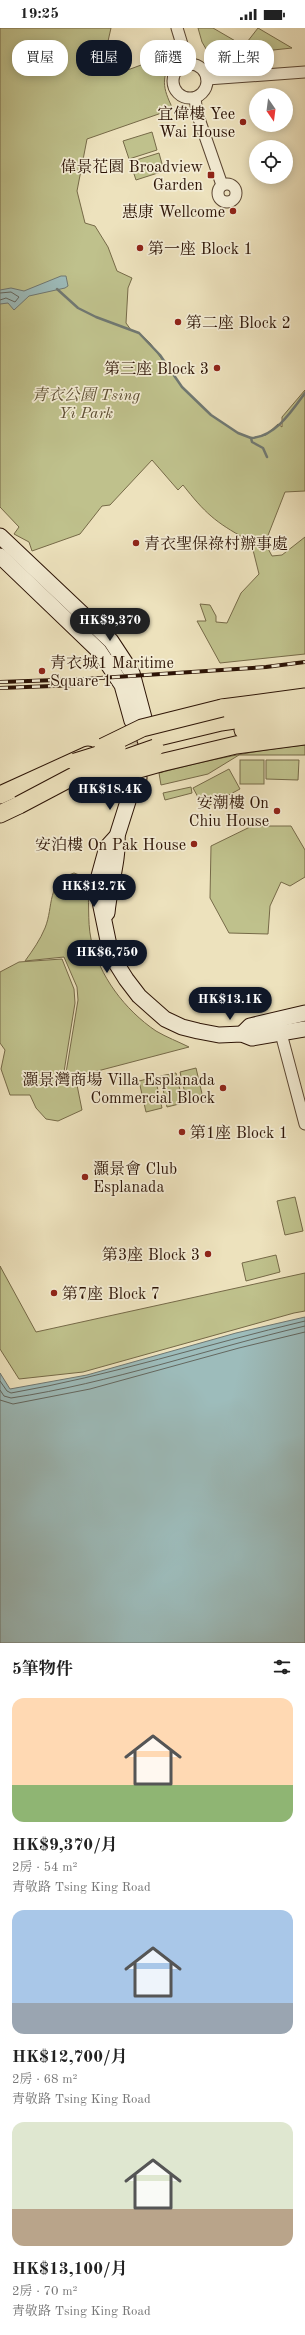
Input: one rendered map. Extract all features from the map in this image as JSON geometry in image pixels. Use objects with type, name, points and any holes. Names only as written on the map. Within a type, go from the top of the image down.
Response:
[{"type":"main road","points":[[0,536],[111,641],[128,665],[137,687],[138,720],[115,672],[100,651],[0,556]]},
{"type":"main road","points":[[77,609],[82,634]]},
{"type":"main road","points":[[0,795],[75,762],[142,728],[222,708],[305,697]]},
{"type":"main road","points":[[75,762],[152,738],[198,727],[305,710]]},
{"type":"main road","points":[[0,814],[72,777],[155,748],[232,732],[305,723]]},
{"type":"main road","points":[[19,805],[112,776],[214,750],[305,736]]},
{"type":"main road","points":[[135,777],[117,836],[107,847],[99,876],[98,892],[112,955],[126,979],[139,996],[165,1018],[182,1027],[198,1031],[219,1034],[242,1034],[252,1038],[279,1027],[305,1013]]},
{"type":"main road","points":[[279,1027],[305,1029]]},
{"type":"street","points":[[177,28],[181,40]]},
{"type":"street","points":[[175,76],[174,86],[184,97],[195,98],[203,93],[207,79],[206,74],[196,66]]},
{"type":"street","points":[[207,79],[305,72]]},
{"type":"street","points":[[195,98],[197,113],[222,185]]},
{"type":"street","points":[[279,1027],[305,1124]]},
{"type":"green space","name":"青衣公園 Tsing Yi Park","points":[[0,28],[111,28],[108,40],[76,40],[76,76],[132,76],[132,68],[140,65],[140,76],[165,76],[164,80],[166,91],[173,109],[87,139],[77,191],[85,223],[95,226],[108,247],[117,271],[132,278],[128,288],[126,323],[131,330],[139,333],[150,343],[182,387],[211,415],[238,433],[251,438],[266,435],[278,424],[282,427],[282,417],[305,390],[305,491],[285,492],[265,543],[272,556],[282,555],[305,537],[305,654],[220,663],[197,621],[206,621],[200,604],[210,605],[216,616],[216,622],[227,623],[241,593],[259,574],[251,542],[249,538],[246,539],[218,522],[204,510],[183,485],[178,490],[152,460],[110,505],[102,506],[80,534],[32,551],[29,542],[14,534],[19,527],[0,507]]},
{"type":"green space","points":[[198,28],[213,28],[234,40],[204,40],[204,45]]},
{"type":"green space","points":[[258,28],[292,48],[274,50],[274,40],[249,40]]},
{"type":"green space","points":[[152,132],[157,150],[129,159],[123,141]]},
{"type":"green space","points":[[159,153],[164,171],[136,180],[130,162]]},
{"type":"green space","points":[[305,745],[305,755],[239,755],[208,774],[161,785],[159,773],[232,756]]},
{"type":"green space","points":[[240,760],[264,760],[264,784],[240,784]]},
{"type":"green space","points":[[266,760],[299,760],[298,780],[266,779]]},
{"type":"green space","points":[[229,769],[240,789],[204,808],[193,788]]},
{"type":"green space","points":[[191,787],[192,793],[165,800],[163,793]]},
{"type":"green space","points":[[252,826],[291,826],[305,850],[305,877],[290,886],[281,882],[270,906],[268,934],[229,933],[210,898],[211,846]]},
{"type":"green space","points":[[74,873],[82,876],[87,881],[91,939],[100,966],[107,979],[124,1002],[145,1023],[156,1031],[189,1047],[67,1079],[76,1080],[82,1110],[58,1121],[46,1119],[36,1108],[30,1095],[10,1095],[1,1069],[5,1050],[0,1043],[0,972],[19,962],[62,959],[74,989],[75,1003],[63,1078],[65,1079],[78,1000],[77,987],[64,957],[25,961],[41,937],[45,928],[55,889],[59,882],[65,877]]},
{"type":"green space","points":[[196,1068],[203,1098],[187,1102],[180,1072]]},
{"type":"green space","points":[[176,1073],[183,1103],[167,1107],[160,1076]]},
{"type":"green space","points":[[155,1077],[162,1108],[146,1112],[139,1081]]},
{"type":"green space","points":[[295,1197],[303,1231],[285,1235],[277,1201]]},
{"type":"green space","points":[[276,1255],[280,1272],[246,1281],[242,1263]]},
{"type":"green space","points":[[0,1266],[36,1332],[305,1273],[305,1311],[83,1372],[19,1379],[0,1349]]},
{"type":"water","points":[[61,276],[66,276],[68,286],[65,288],[29,296],[14,310],[8,303],[0,304],[0,290],[11,288],[24,291]]},
{"type":"water","points":[[305,1317],[305,1643],[0,1643],[0,1373],[10,1389],[87,1375],[236,1333]]},
{"type":"waterway","points":[[57,289],[78,308],[96,317],[139,333],[160,355],[182,387],[211,415],[238,433],[251,438],[252,442],[263,448],[267,457]]},
{"type":"waterway","points":[[251,438],[260,437],[275,428],[289,415],[305,393]]},
{"type":"tunnel","points":[[131,768],[132,722]]},
{"type":"railway","points":[[0,682],[85,679],[266,667],[305,662]]},
{"type":"railway","points":[[0,688],[79,685]]},
{"type":"place","name":"宜偉樓 Yee Wai House","points":[[243,122]]},
{"type":"place","name":"偉景花園 Broadview Garden","points":[[211,175]]},
{"type":"place","name":"惠康 Wellcome","points":[[233,211]]},
{"type":"place","name":"第一座 Block 1","points":[[140,248]]},
{"type":"place","name":"第二座 Block 2","points":[[178,322]]},
{"type":"place","name":"第三座 Block 3","points":[[217,368]]},
{"type":"place","name":"青衣聖保祿村辦事處","points":[[136,543]]},
{"type":"place","name":"青衣城1 Maritime Square 1","points":[[42,671]]},
{"type":"place","name":"安潮樓 On Chiu House","points":[[277,811]]},
{"type":"place","name":"安泊樓 On Pak House","points":[[194,844]]},
{"type":"place","name":"灝景灣商場 Villa Esplanada Commercial Block","points":[[223,1088]]},
{"type":"place","name":"第1座 Block 1","points":[[182,1132]]},
{"type":"place","name":"灝景會 Club Esplanada","points":[[85,1177]]},
{"type":"place","name":"第3座 Block 3","points":[[208,1254]]},
{"type":"place","name":"第7座 Block 7","points":[[54,1293]]}]
